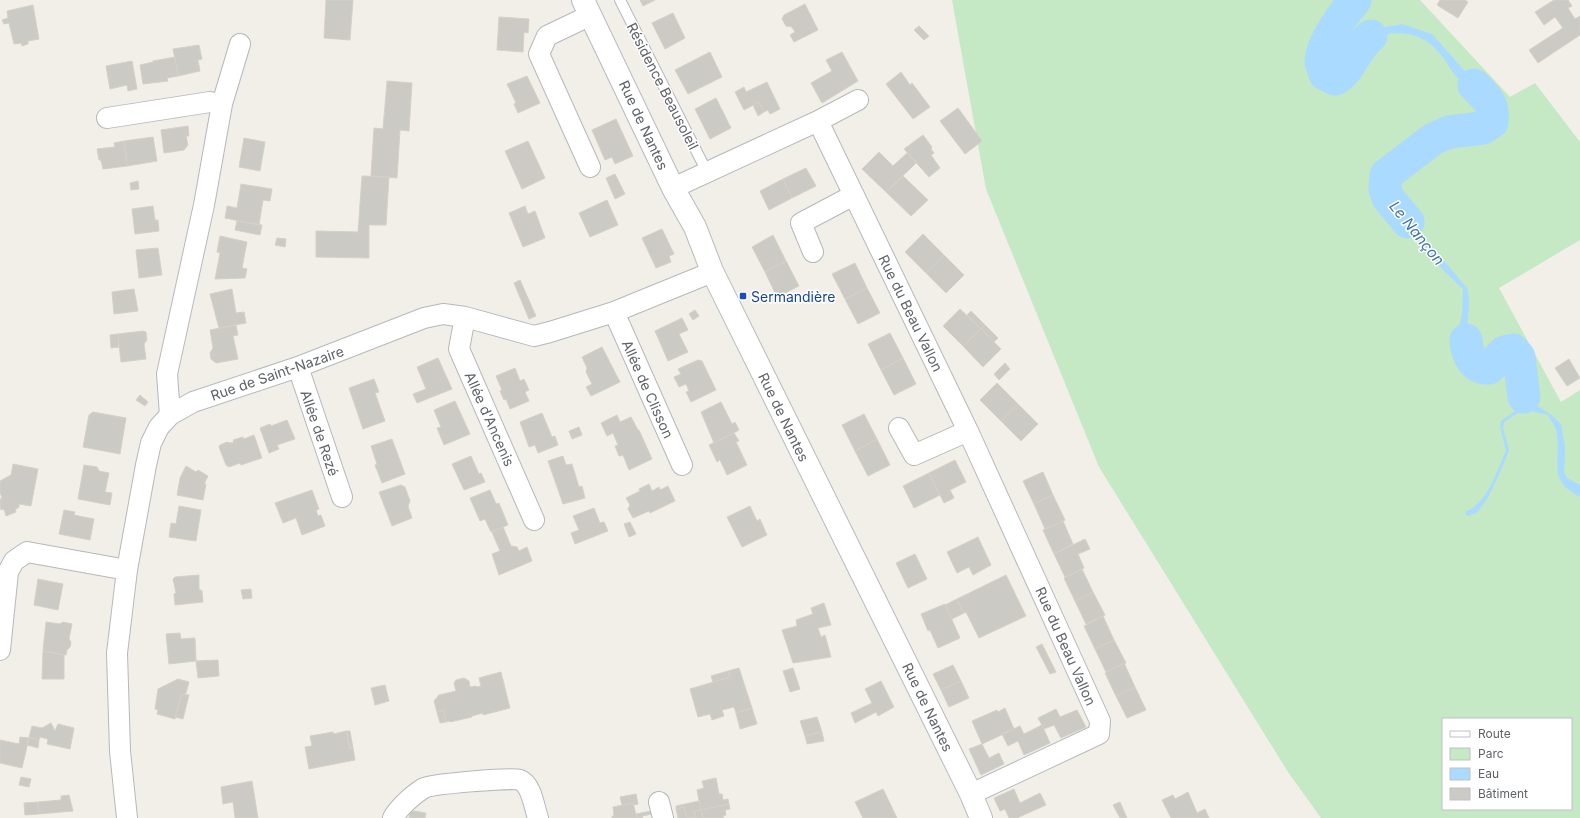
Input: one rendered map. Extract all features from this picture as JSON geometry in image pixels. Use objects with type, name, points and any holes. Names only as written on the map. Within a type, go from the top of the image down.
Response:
[{"type":"main road","name":"Rue de Nantes","points":[[587,7],[673,188],[695,227],[712,271],[971,794],[981,818]]},
{"type":"street","name":"Rue de Nantes","points":[[587,7],[547,36],[538,54],[590,167]]},
{"type":"street","points":[[170,415],[167,374],[204,205],[222,104],[240,44]]},
{"type":"street","points":[[673,188],[818,121],[858,100]]},
{"type":"street","points":[[107,118],[210,102],[222,104]]},
{"type":"street","name":"Rue du Beau Vallon","points":[[818,121],[968,431],[1100,721],[1099,734],[971,794]]},
{"type":"street","points":[[813,252],[801,223],[854,195]]},
{"type":"street","name":"Rue de Saint-Nazaire","points":[[127,818],[120,751],[117,653],[126,570],[146,465],[151,444],[159,427],[170,415],[193,402],[298,367],[424,318],[443,314],[465,317],[534,336],[614,312],[705,276],[712,271]]},
{"type":"street","name":"Allée de Clisson","points":[[614,312],[682,465]]},
{"type":"street","name":"Allée d'Ancenis","points":[[465,317],[460,349],[534,520]]},
{"type":"street","name":"Allée de Rezé","points":[[298,367],[342,497]]},
{"type":"street","points":[[899,428],[914,455],[968,431]]},
{"type":"street","points":[[0,650],[8,572],[14,561],[27,552],[126,570]]},
{"type":"street","points":[[394,818],[412,796],[426,787],[502,779],[520,780],[529,788],[538,818]]},
{"type":"lane","name":"Résidence Beausoleil","points":[[620,0],[707,172]]},
{"type":"green space","points":[[952,0],[1420,0],[1510,97],[1535,83],[1580,142],[1580,240],[1499,288],[1561,402],[1580,390],[1580,818],[1321,818],[1288,772],[1099,467],[986,189]]},
{"type":"water","points":[[1344,0],[1353,0],[1337,17],[1321,55],[1327,71],[1342,77],[1359,45],[1372,31],[1402,24],[1432,34],[1470,77],[1491,95],[1496,110],[1492,123],[1456,126],[1442,130],[1387,170],[1385,185],[1391,198],[1467,288],[1469,299],[1467,334],[1468,345],[1472,354],[1480,361],[1493,365],[1503,353],[1506,345],[1521,347],[1525,394],[1531,402],[1550,414],[1561,424],[1565,447],[1564,472],[1567,478],[1580,485],[1580,497],[1570,491],[1559,477],[1557,462],[1557,432],[1548,415],[1524,409],[1504,422],[1503,428],[1509,450],[1500,473],[1486,500],[1476,513],[1467,516],[1465,512],[1480,502],[1495,477],[1506,451],[1500,426],[1501,421],[1522,406],[1519,389],[1517,355],[1513,351],[1508,352],[1497,370],[1491,374],[1471,368],[1463,351],[1458,333],[1462,314],[1463,289],[1431,256],[1381,196],[1377,187],[1379,168],[1443,118],[1484,118],[1489,112],[1488,105],[1482,95],[1458,78],[1436,49],[1424,40],[1403,33],[1380,35],[1368,41],[1363,46],[1357,74],[1351,86],[1339,95],[1327,92],[1319,85],[1315,75],[1315,50],[1323,25],[1328,16]]},
{"type":"building","points":[[326,0],[353,0],[350,40],[324,38]]},
{"type":"building","points":[[640,0],[655,0],[643,6]]},
{"type":"building","points":[[1440,0],[1465,0],[1468,2],[1458,18],[1437,5]]},
{"type":"building","points":[[1554,0],[1568,0],[1572,6],[1568,8],[1575,19],[1580,16],[1580,35],[1538,63],[1529,50],[1563,28],[1555,17],[1544,25],[1535,12]]},
{"type":"building","points":[[805,4],[818,30],[794,42],[790,35],[795,32],[792,27],[786,26],[782,19],[784,15]]},
{"type":"building","points":[[33,5],[39,39],[28,41],[28,44],[22,46],[21,43],[14,44],[9,23],[4,24],[2,20],[8,18],[7,11]]},
{"type":"building","points":[[673,13],[685,38],[665,49],[652,23]]},
{"type":"building","points":[[499,17],[529,19],[528,33],[524,32],[523,52],[497,50]]},
{"type":"building","points":[[919,26],[929,36],[924,40],[914,30]]},
{"type":"building","points":[[199,45],[202,59],[198,60],[200,71],[178,76],[173,49]]},
{"type":"building","points":[[710,52],[722,77],[688,94],[675,70]]},
{"type":"building","points":[[842,52],[858,81],[822,103],[811,83],[832,71],[826,60]]},
{"type":"building","points":[[175,57],[178,76],[167,78],[168,81],[143,84],[140,65]]},
{"type":"building","points":[[132,61],[137,89],[128,91],[127,85],[110,89],[106,66]]},
{"type":"building","points":[[901,72],[910,85],[912,83],[930,107],[913,119],[886,84]]},
{"type":"building","points":[[527,76],[540,103],[518,113],[514,104],[516,103],[507,84]]},
{"type":"building","points":[[387,81],[412,83],[409,131],[400,130],[397,178],[371,176],[374,128],[383,129]]},
{"type":"building","points":[[767,82],[780,109],[770,114],[768,110],[764,112],[759,102],[744,110],[735,92],[744,87],[746,92]]},
{"type":"building","points":[[716,98],[731,128],[710,139],[695,109]]},
{"type":"building","points":[[759,102],[764,112],[758,116],[753,105]]},
{"type":"building","points":[[958,108],[982,141],[965,154],[940,121]]},
{"type":"building","points":[[616,119],[633,156],[615,164],[612,157],[605,160],[592,130]]},
{"type":"building","points":[[188,126],[189,136],[186,136],[188,145],[184,150],[164,153],[161,130]]},
{"type":"building","points":[[923,135],[932,147],[931,149],[934,153],[931,155],[940,168],[929,177],[904,149]]},
{"type":"building","points":[[153,137],[157,161],[127,166],[124,141]]},
{"type":"building","points":[[244,138],[265,142],[260,171],[239,167]]},
{"type":"building","points":[[124,141],[127,166],[103,169],[101,160],[99,160],[97,149],[115,147],[114,143]]},
{"type":"building","points":[[528,141],[545,178],[522,189],[505,151]]},
{"type":"building","points":[[879,152],[893,166],[907,153],[916,163],[886,192],[862,169]]},
{"type":"building","points":[[806,168],[816,186],[792,198],[783,179]]},
{"type":"building","points":[[615,174],[625,194],[615,199],[606,178]]},
{"type":"building","points":[[362,176],[389,177],[386,225],[369,225],[369,258],[316,257],[316,231],[358,232]]},
{"type":"building","points":[[903,176],[928,200],[911,216],[886,192]]},
{"type":"building","points":[[783,179],[792,198],[769,210],[760,191]]},
{"type":"building","points":[[138,181],[139,189],[131,190],[130,183]]},
{"type":"building","points":[[241,184],[272,189],[270,201],[263,200],[259,225],[225,218],[227,206],[237,208]]},
{"type":"building","points":[[607,200],[618,225],[590,237],[579,213]]},
{"type":"building","points":[[153,206],[155,220],[158,220],[159,231],[135,234],[132,209]]},
{"type":"building","points":[[525,206],[528,214],[535,211],[545,238],[523,247],[509,213]]},
{"type":"building","points":[[237,221],[262,225],[260,235],[235,230]]},
{"type":"building","points":[[662,229],[674,254],[669,256],[671,262],[656,268],[642,238]]},
{"type":"building","points":[[923,234],[944,255],[926,273],[905,252]]},
{"type":"building","points":[[773,235],[786,261],[765,272],[752,247]]},
{"type":"building","points":[[220,236],[247,242],[242,268],[247,269],[245,278],[215,279],[220,253],[217,252]]},
{"type":"building","points":[[277,238],[286,239],[285,247],[275,245]]},
{"type":"building","points":[[158,248],[162,275],[139,278],[136,250]]},
{"type":"building","points":[[944,255],[964,275],[946,293],[926,273]]},
{"type":"building","points":[[786,261],[799,286],[777,297],[765,272]]},
{"type":"building","points":[[855,263],[867,288],[845,299],[832,274]]},
{"type":"building","points":[[520,280],[536,316],[529,319],[514,283]]},
{"type":"building","points":[[867,288],[880,313],[858,324],[845,299]]},
{"type":"building","points":[[134,289],[138,311],[114,314],[112,292]]},
{"type":"building","points":[[232,289],[236,313],[244,312],[246,323],[219,328],[210,294]]},
{"type":"building","points":[[960,309],[981,329],[963,346],[943,326]]},
{"type":"building","points":[[695,310],[699,316],[693,320],[689,314]]},
{"type":"building","points":[[971,311],[985,325],[981,329],[967,315]]},
{"type":"building","points":[[682,318],[688,330],[679,334],[688,352],[668,361],[655,331]]},
{"type":"building","points":[[236,325],[238,335],[233,336],[238,359],[216,363],[211,359],[210,353],[213,348],[210,330]]},
{"type":"building","points":[[985,325],[998,338],[994,342],[981,329]]},
{"type":"building","points":[[981,329],[1001,349],[983,367],[963,346]]},
{"type":"building","points":[[143,331],[146,332],[147,340],[144,344],[146,359],[121,362],[118,334]]},
{"type":"building","points":[[890,333],[903,358],[881,370],[868,344]]},
{"type":"building","points":[[118,334],[119,347],[111,348],[110,335]]},
{"type":"building","points":[[602,347],[620,382],[591,396],[586,387],[592,384],[586,372],[587,368],[582,357]]},
{"type":"building","points":[[438,358],[452,389],[417,403],[413,394],[426,389],[417,367]]},
{"type":"building","points":[[903,358],[916,384],[894,395],[881,370]]},
{"type":"building","points":[[1569,359],[1580,378],[1567,386],[1555,368]]},
{"type":"building","points":[[698,360],[702,361],[716,390],[691,402],[686,392],[689,391],[686,384],[679,387],[674,377],[681,374],[678,369]]},
{"type":"building","points":[[1005,363],[1010,369],[999,380],[994,374]]},
{"type":"building","points":[[515,368],[520,381],[524,379],[529,390],[525,392],[529,401],[510,409],[506,399],[504,400],[500,391],[502,390],[496,376]]},
{"type":"building","points":[[374,379],[379,392],[375,393],[385,421],[363,429],[349,388]]},
{"type":"building","points":[[997,383],[1018,404],[1001,421],[980,400]]},
{"type":"building","points":[[140,395],[148,402],[145,406],[136,400]]},
{"type":"building","points":[[455,401],[470,434],[444,445],[437,428],[441,427],[434,410]]},
{"type":"building","points":[[721,402],[732,424],[735,422],[739,430],[714,443],[701,412]]},
{"type":"building","points":[[1018,404],[1038,424],[1021,441],[1001,421]]},
{"type":"building","points":[[93,412],[126,418],[120,454],[83,447],[89,415]]},
{"type":"building","points":[[542,413],[552,437],[555,436],[558,445],[538,453],[535,445],[529,447],[520,422]]},
{"type":"building","points":[[864,414],[877,439],[855,451],[842,425]]},
{"type":"building","points":[[617,415],[620,422],[631,417],[639,430],[652,459],[629,470],[623,455],[619,456],[615,446],[618,445],[613,433],[607,436],[601,423]]},
{"type":"building","points":[[287,420],[295,439],[277,445],[279,449],[269,453],[260,428],[270,424],[271,426]]},
{"type":"building","points":[[579,427],[582,435],[572,439],[569,431]]},
{"type":"building","points":[[734,433],[739,441],[736,442],[747,465],[727,475],[720,460],[717,462],[709,445]]},
{"type":"building","points":[[254,435],[262,458],[241,465],[240,463],[229,467],[226,465],[219,447],[220,445]]},
{"type":"building","points":[[392,439],[405,474],[382,483],[375,465],[377,464],[371,446]]},
{"type":"building","points":[[877,439],[890,465],[868,476],[855,451]]},
{"type":"building","points":[[471,456],[479,474],[481,473],[485,482],[464,490],[452,464]]},
{"type":"building","points":[[563,456],[566,465],[572,464],[579,487],[582,486],[585,498],[563,504],[548,461]]},
{"type":"building","points":[[955,460],[966,482],[950,490],[954,498],[944,503],[929,473]]},
{"type":"building","points":[[13,464],[38,469],[31,506],[19,504],[19,507],[15,510],[16,512],[6,516],[4,509],[1,510],[0,505],[0,499],[2,498],[0,492],[0,481],[11,475]]},
{"type":"building","points":[[84,465],[97,467],[99,471],[109,473],[105,492],[112,493],[110,505],[78,499]]},
{"type":"building","points":[[186,466],[196,472],[198,470],[208,476],[204,484],[206,484],[203,500],[177,495],[180,478]]},
{"type":"building","points":[[1043,472],[1053,495],[1034,504],[1023,481]]},
{"type":"building","points":[[929,473],[940,495],[914,508],[903,486]]},
{"type":"building","points":[[649,484],[652,491],[659,487],[660,490],[668,486],[675,501],[650,513],[649,511],[633,518],[628,509],[630,505],[626,498],[640,491],[639,489]]},
{"type":"building","points":[[401,485],[405,487],[410,501],[408,506],[412,518],[392,526],[379,492]]},
{"type":"building","points":[[312,490],[319,509],[316,510],[318,516],[321,515],[325,526],[302,535],[296,518],[283,523],[275,503]]},
{"type":"building","points":[[490,490],[496,504],[499,503],[508,525],[491,532],[485,519],[480,521],[470,498]]},
{"type":"building","points":[[1053,495],[1065,520],[1045,529],[1034,504]]},
{"type":"building","points":[[179,506],[201,510],[196,541],[169,537],[171,523],[176,524]]},
{"type":"building","points":[[750,506],[757,521],[760,519],[767,535],[742,547],[727,517]]},
{"type":"building","points":[[594,508],[600,523],[604,522],[608,531],[575,544],[571,533],[579,530],[573,516]]},
{"type":"building","points":[[64,510],[75,512],[74,515],[94,519],[90,540],[59,534]]},
{"type":"building","points":[[1063,521],[1073,544],[1054,554],[1043,530]]},
{"type":"building","points":[[630,522],[636,534],[629,537],[624,524]]},
{"type":"building","points":[[503,527],[511,546],[517,547],[519,551],[527,547],[532,561],[499,575],[492,554],[500,551],[492,532]]},
{"type":"building","points":[[978,537],[991,565],[973,575],[969,567],[957,573],[947,552]]},
{"type":"building","points":[[1085,539],[1090,549],[1078,554],[1084,568],[1065,577],[1054,554]]},
{"type":"building","points":[[915,554],[927,579],[908,588],[896,563]]},
{"type":"building","points":[[1082,569],[1093,592],[1075,601],[1064,578]]},
{"type":"building","points":[[199,575],[199,589],[202,591],[203,602],[175,605],[174,594],[176,593],[173,579],[175,577]]},
{"type":"building","points":[[1006,575],[1026,616],[979,638],[966,612],[964,613],[957,599]]},
{"type":"building","points":[[38,579],[63,584],[58,610],[34,605]]},
{"type":"building","points":[[251,589],[252,598],[243,599],[241,590]]},
{"type":"building","points":[[1093,592],[1105,615],[1086,624],[1075,601]]},
{"type":"building","points":[[957,599],[964,613],[952,619],[945,605]]},
{"type":"building","points":[[824,603],[831,625],[818,628],[821,637],[825,635],[831,657],[793,663],[782,630],[797,626],[796,620],[813,614],[811,608]]},
{"type":"building","points":[[945,604],[960,638],[938,648],[930,630],[928,631],[921,614]]},
{"type":"building","points":[[1103,616],[1114,640],[1095,649],[1084,626]]},
{"type":"building","points":[[46,622],[60,624],[63,622],[72,624],[69,639],[71,642],[66,655],[43,651]]},
{"type":"building","points":[[180,633],[181,639],[195,638],[196,661],[169,664],[166,634]]},
{"type":"building","points":[[1114,640],[1126,663],[1106,672],[1095,649]]},
{"type":"building","points":[[1042,644],[1056,672],[1050,674],[1036,647]]},
{"type":"building","points":[[43,651],[64,655],[64,679],[42,679]]},
{"type":"building","points":[[218,660],[219,676],[198,678],[196,661]]},
{"type":"building","points":[[1124,663],[1135,687],[1116,696],[1105,673]]},
{"type":"building","points":[[953,665],[961,681],[941,690],[933,674]]},
{"type":"building","points":[[739,668],[752,708],[736,713],[734,707],[722,710],[724,716],[712,720],[710,714],[698,717],[690,689],[730,677],[728,671]]},
{"type":"building","points":[[793,668],[800,689],[790,692],[783,671]]},
{"type":"building","points":[[728,671],[730,677],[713,682],[711,676]]},
{"type":"building","points":[[501,672],[510,708],[483,715],[483,713],[450,722],[446,722],[444,710],[437,712],[434,701],[439,695],[456,691],[454,683],[456,680],[464,678],[469,681],[470,687],[477,687],[481,686],[479,678]]},
{"type":"building","points":[[178,679],[189,682],[186,693],[181,696],[175,719],[157,714],[158,710],[155,709],[158,689]]},
{"type":"building","points":[[881,681],[894,707],[878,716],[876,712],[855,723],[851,713],[872,703],[865,689]]},
{"type":"building","points":[[961,681],[969,698],[949,707],[941,690]]},
{"type":"building","points":[[385,685],[389,701],[375,705],[371,688]]},
{"type":"building","points":[[1135,687],[1146,710],[1127,718],[1116,696]]},
{"type":"building","points":[[184,694],[189,695],[183,719],[175,717],[181,696]]},
{"type":"building","points":[[752,708],[757,724],[740,729],[736,713]]},
{"type":"building","points":[[1005,708],[1014,729],[982,744],[972,721]]},
{"type":"building","points":[[1056,709],[1060,717],[1077,710],[1086,727],[1061,738],[1054,725],[1044,729],[1038,718]]},
{"type":"building","points":[[444,710],[446,722],[440,723],[437,712]]},
{"type":"building","points":[[817,717],[822,732],[805,736],[800,721]]},
{"type":"building","points":[[51,723],[55,731],[58,724],[74,728],[70,749],[47,744],[48,739],[40,737],[39,740],[29,737],[32,726],[42,728]]},
{"type":"building","points":[[1042,725],[1050,743],[1024,755],[1018,741],[1008,746],[1002,734],[1020,726],[1024,734]]},
{"type":"building","points":[[346,731],[350,748],[353,748],[355,760],[309,769],[305,747],[312,746],[310,736],[333,732],[334,734]]},
{"type":"building","points":[[346,731],[350,731],[353,748],[350,748]]},
{"type":"building","points":[[822,732],[824,741],[807,744],[805,736]]},
{"type":"building","points":[[20,737],[29,738],[22,768],[0,763],[0,740],[19,744]]},
{"type":"building","points":[[29,737],[39,740],[38,748],[27,745]]},
{"type":"building","points":[[982,744],[989,758],[999,753],[1004,764],[981,775],[969,749]]},
{"type":"building","points":[[21,777],[31,779],[29,787],[19,785]]},
{"type":"building","points":[[716,778],[719,794],[722,794],[723,800],[728,799],[729,804],[701,810],[697,790],[704,788],[702,781]]},
{"type":"building","points":[[252,781],[258,818],[235,818],[233,802],[223,804],[221,787]]},
{"type":"building","points":[[883,789],[897,818],[863,818],[855,802]]},
{"type":"building","points":[[1014,789],[1020,803],[1040,793],[1046,805],[1017,818],[1009,818],[1005,809],[1000,811],[994,798]]},
{"type":"building","points":[[1188,792],[1197,813],[1205,809],[1209,818],[1171,818],[1162,800],[1173,795],[1175,799]]},
{"type":"building","points":[[636,794],[638,804],[634,805],[633,803],[622,805],[620,797]]},
{"type":"building","points":[[69,795],[73,811],[39,814],[38,802],[61,800],[61,796]]},
{"type":"building","points":[[699,801],[701,810],[694,811],[696,817],[687,818],[684,807],[676,809],[676,806]]},
{"type":"building","points":[[38,802],[39,814],[25,815],[24,803]]},
{"type":"building","points":[[1120,802],[1127,818],[1120,818],[1113,805]]},
{"type":"building","points":[[633,803],[637,818],[612,818],[612,816],[614,816],[613,807]]},
{"type":"building","points":[[729,804],[730,809],[725,810],[726,815],[723,816],[724,818],[703,818],[701,810]]},
{"type":"building","points":[[684,807],[687,818],[678,818],[676,809]]},
{"type":"building","points":[[701,810],[703,818],[690,818],[696,817],[694,811]]},
{"type":"building","points":[[414,811],[426,813],[425,818],[409,818],[410,812]]},
{"type":"building","points":[[651,811],[652,814],[642,816],[643,818],[637,818],[636,814]]},
{"type":"waterway","name":"Le Nançon","points":[[1355,0],[1339,21],[1325,47],[1321,62],[1325,74],[1335,79],[1345,71],[1361,47],[1371,36]]},
{"type":"waterway","name":"Le Nançon","points":[[1408,222],[1388,198],[1385,189],[1386,175],[1433,139],[1449,132],[1483,128],[1492,122],[1492,110],[1490,105],[1474,85]]},
{"type":"waterway","name":"Le Nançon","points":[[1466,340],[1469,355],[1472,360],[1483,368],[1489,368],[1504,352],[1513,350],[1519,357],[1524,397]]},
{"type":"place","name":"Sermandière","points":[[743,296]]}]
